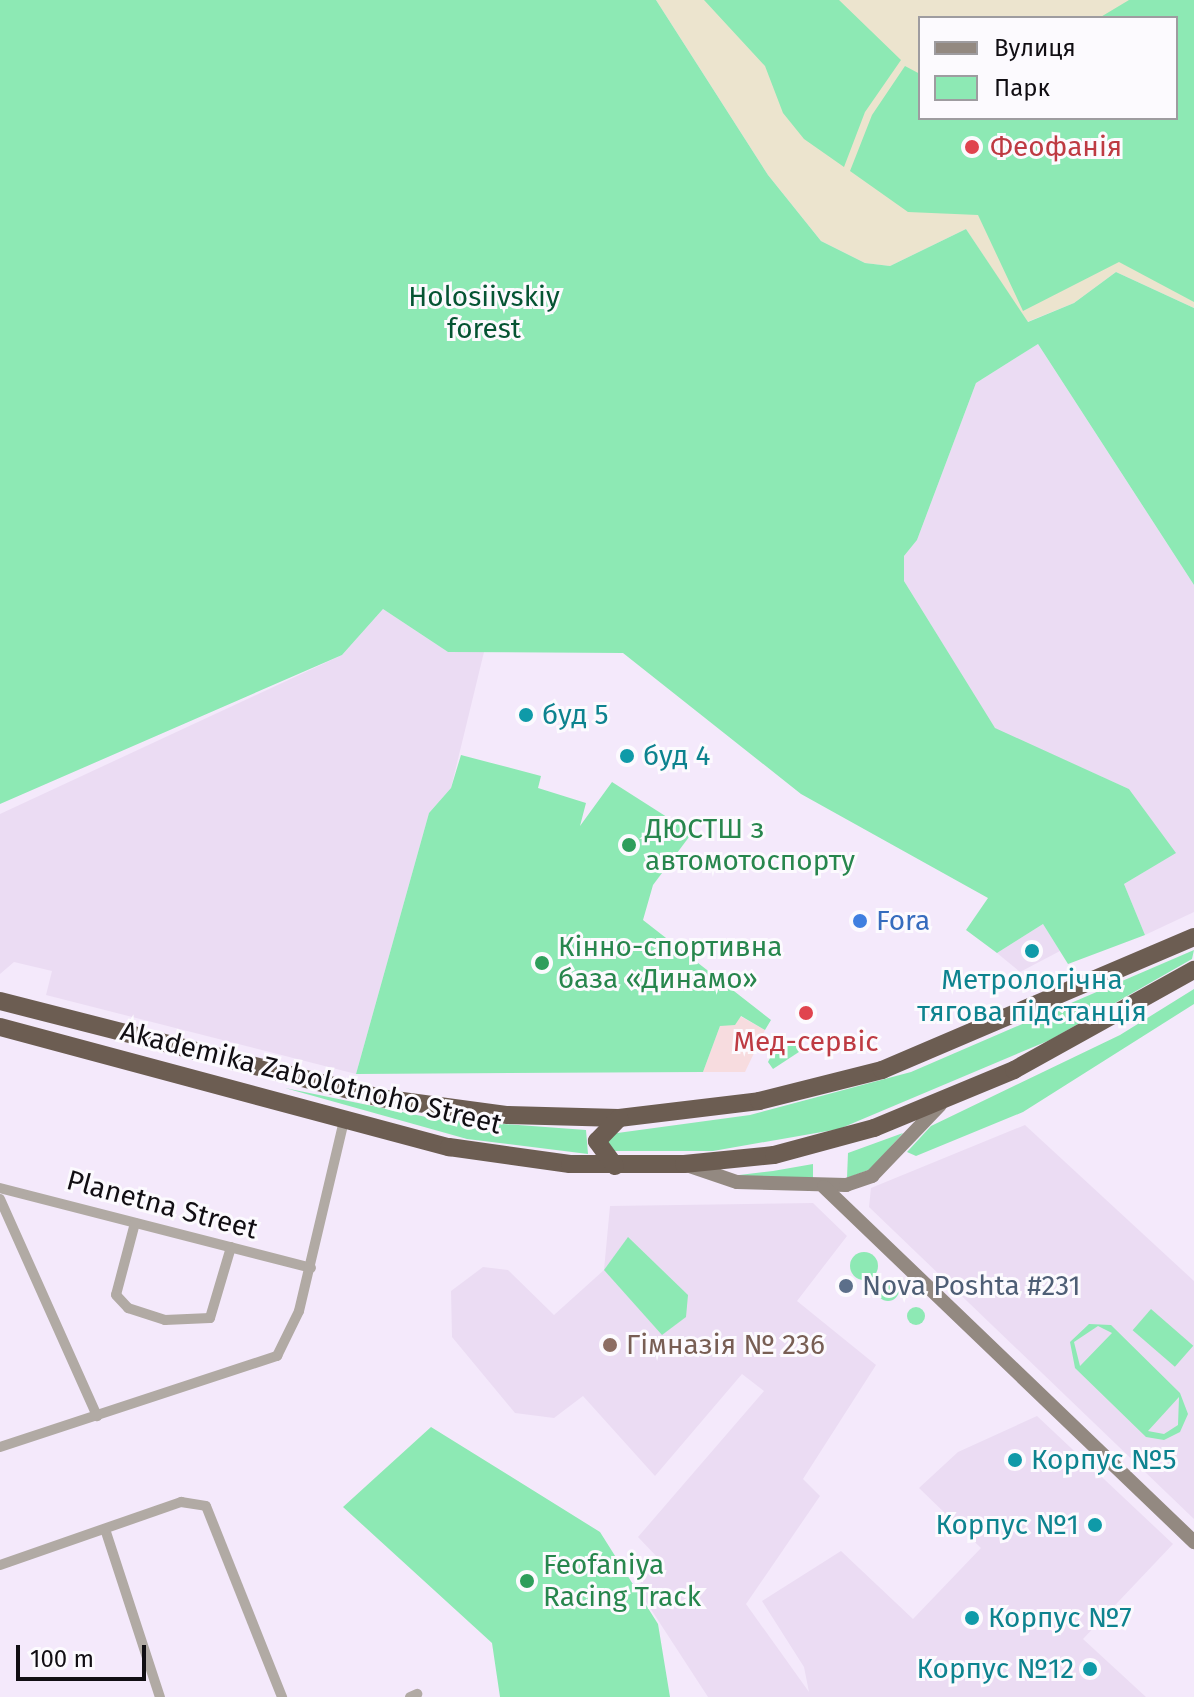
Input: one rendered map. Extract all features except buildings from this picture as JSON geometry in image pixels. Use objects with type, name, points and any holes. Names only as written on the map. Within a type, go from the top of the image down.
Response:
[{"type":"highway","name":"Akademika Zabolotnoho Street","points":[[0,1001],[380,1098],[508,1115],[619,1118],[759,1101],[882,1070],[1194,937]]},
{"type":"highway","name":"Akademika Zabolotnoho Street","points":[[0,1027],[344,1120],[487,1154],[615,1166],[684,1164],[816,1145],[947,1099],[1080,1037],[1194,970]]},
{"type":"highway","points":[[615,1166],[597,1141],[619,1118]]},
{"type":"street","points":[[684,1164],[737,1182],[824,1187],[872,1176],[947,1099]]},
{"type":"street","points":[[0,1447],[277,1356],[311,1268],[344,1120]]},
{"type":"street","points":[[824,1187],[1194,1542]]},
{"type":"street","name":"Planetna Street","points":[[0,1188],[311,1268]]},
{"type":"street","points":[[0,1199],[97,1416]]},
{"type":"street","points":[[135,1223],[116,1295],[128,1308],[165,1320],[210,1318],[231,1247]]},
{"type":"street","points":[[0,1565],[181,1502],[215,1513],[282,1697]]},
{"type":"street","points":[[105,1529],[160,1697]]},
{"type":"shaded area","name":"Феофанія","points":[[656,0],[1194,0],[1194,308],[1116,272],[1074,303],[1027,322],[966,229],[890,266],[865,263],[821,241],[768,175]]},
{"type":"shaded area","points":[[1038,344],[1194,585],[1194,912],[1145,935],[1124,884],[1175,853],[1129,789],[995,729],[904,581],[904,556],[917,540],[976,383]]},
{"type":"shaded area","points":[[383,609],[448,652],[484,652],[451,788],[429,813],[356,1074],[46,995],[52,971],[14,962],[0,974],[0,814],[342,655]]},
{"type":"shaded area","points":[[1043,924],[1060,951],[1020,972],[997,953]]},
{"type":"shaded area","points":[[740,1016],[765,1030],[745,1072],[703,1072],[720,1026]]},
{"type":"shaded area","points":[[1025,1125],[1194,1281],[1194,1519],[869,1207],[871,1188]]},
{"type":"shaded area","points":[[813,1203],[847,1236],[797,1301],[876,1365],[803,1479],[820,1496],[746,1604],[809,1692],[804,1667],[762,1601],[841,1551],[913,1619],[981,1548],[919,1488],[958,1452],[1037,1416],[1173,1544],[1083,1639],[1146,1697],[708,1697],[639,1591],[642,1576],[659,1559],[638,1537],[764,1391],[742,1374],[655,1476],[583,1396],[554,1418],[515,1413],[452,1337],[451,1291],[483,1267],[508,1270],[554,1315],[604,1270],[610,1206]]},
{"type":"green space","name":"Holosiivskiy forest","points":[[0,0],[656,0],[768,175],[821,241],[865,263],[890,266],[966,229],[1028,322],[1074,303],[1116,272],[1194,308],[1194,585],[1038,344],[976,383],[917,540],[904,556],[904,581],[995,728],[1129,789],[1176,853],[1124,884],[1145,935],[1068,964],[1043,924],[997,953],[966,930],[988,898],[801,794],[623,653],[448,652],[383,609],[342,655],[0,804]]},
{"type":"green space","points":[[704,0],[839,0],[901,60],[865,112],[844,167],[804,139],[783,113],[765,66]]},
{"type":"green space","points":[[1129,0],[1194,0],[1194,302],[1119,262],[1023,311],[978,215],[908,212],[850,171],[872,115],[905,66],[918,73],[918,120],[1178,120],[1178,16],[1102,16]]},
{"type":"green space","name":"Кінно-спортивна база «Динамо»","points":[[461,755],[541,776],[538,788],[586,803],[580,826],[612,782],[692,833],[653,885],[643,920],[771,1020],[765,1030],[741,1016],[735,1025],[720,1026],[703,1072],[356,1074],[429,813],[451,788]]},
{"type":"green space","points":[[1194,950],[1192,959],[1050,1040],[839,1129],[713,1151],[606,1151],[610,1134],[750,1115],[911,1072]]},
{"type":"green space","points":[[1194,989],[1194,1004],[1023,1112],[916,1156],[907,1152],[931,1126],[1120,1035]]},
{"type":"green space","points":[[781,1036],[805,1048],[773,1069],[768,1062]]},
{"type":"green space","points":[[285,1088],[436,1119],[586,1130],[588,1154],[467,1139]]},
{"type":"green space","points":[[903,1133],[871,1169],[847,1178],[848,1153]]},
{"type":"green space","points":[[813,1164],[813,1181],[731,1176],[773,1171]]},
{"type":"green space","points":[[628,1237],[688,1295],[686,1317],[662,1335],[604,1270]]},
{"type":"green space","points":[[864,1252],[874,1256],[878,1266],[874,1276],[864,1280],[854,1276],[850,1266],[854,1256]]},
{"type":"green space","points":[[888,1279],[896,1282],[899,1290],[896,1298],[888,1301],[880,1298],[877,1290],[880,1282]]},
{"type":"green space","points":[[912,1307],[920,1307],[925,1316],[923,1323],[912,1325],[907,1320],[907,1312]]},
{"type":"green space","points":[[1151,1309],[1193,1346],[1175,1367],[1133,1330]]},
{"type":"green space","points":[[1089,1324],[1111,1325],[1180,1393],[1188,1414],[1180,1432],[1164,1440],[1146,1437],[1075,1368],[1070,1342]],"holes":[[[1098,1326],[1112,1333],[1080,1366],[1074,1342]],[[1179,1397],[1178,1425],[1164,1434],[1148,1431]]]},
{"type":"green space","name":"Feofaniya Racing Track","points":[[431,1427],[600,1532],[658,1624],[670,1697],[500,1697],[492,1643],[343,1507]]},
{"type":"place","name":"Феофанія","points":[[972,147]]},
{"type":"place","name":"буд 5","points":[[526,715]]},
{"type":"place","name":"буд 4","points":[[627,756]]},
{"type":"place","name":"ДЮСТШ з автомотоспорту","points":[[629,845]]},
{"type":"place","name":"Fora","points":[[860,921]]},
{"type":"place","name":"Метрологічна тягова підстанція","points":[[1032,951]]},
{"type":"place","name":"Кінно-спортивна база «Динамо»","points":[[542,963]]},
{"type":"place","name":"Мед-сервіс","points":[[806,1013]]},
{"type":"place","name":"Nova Poshta #231","points":[[846,1286]]},
{"type":"place","name":"Гімназія № 236","points":[[610,1345]]},
{"type":"place","name":"Корпус №5","points":[[1015,1460]]},
{"type":"place","name":"Корпус №1","points":[[1095,1525]]},
{"type":"place","name":"Feofaniya Racing Track","points":[[527,1581]]},
{"type":"place","name":"Корпус №7","points":[[972,1618]]},
{"type":"place","name":"Корпус №12","points":[[1090,1669]]}]
